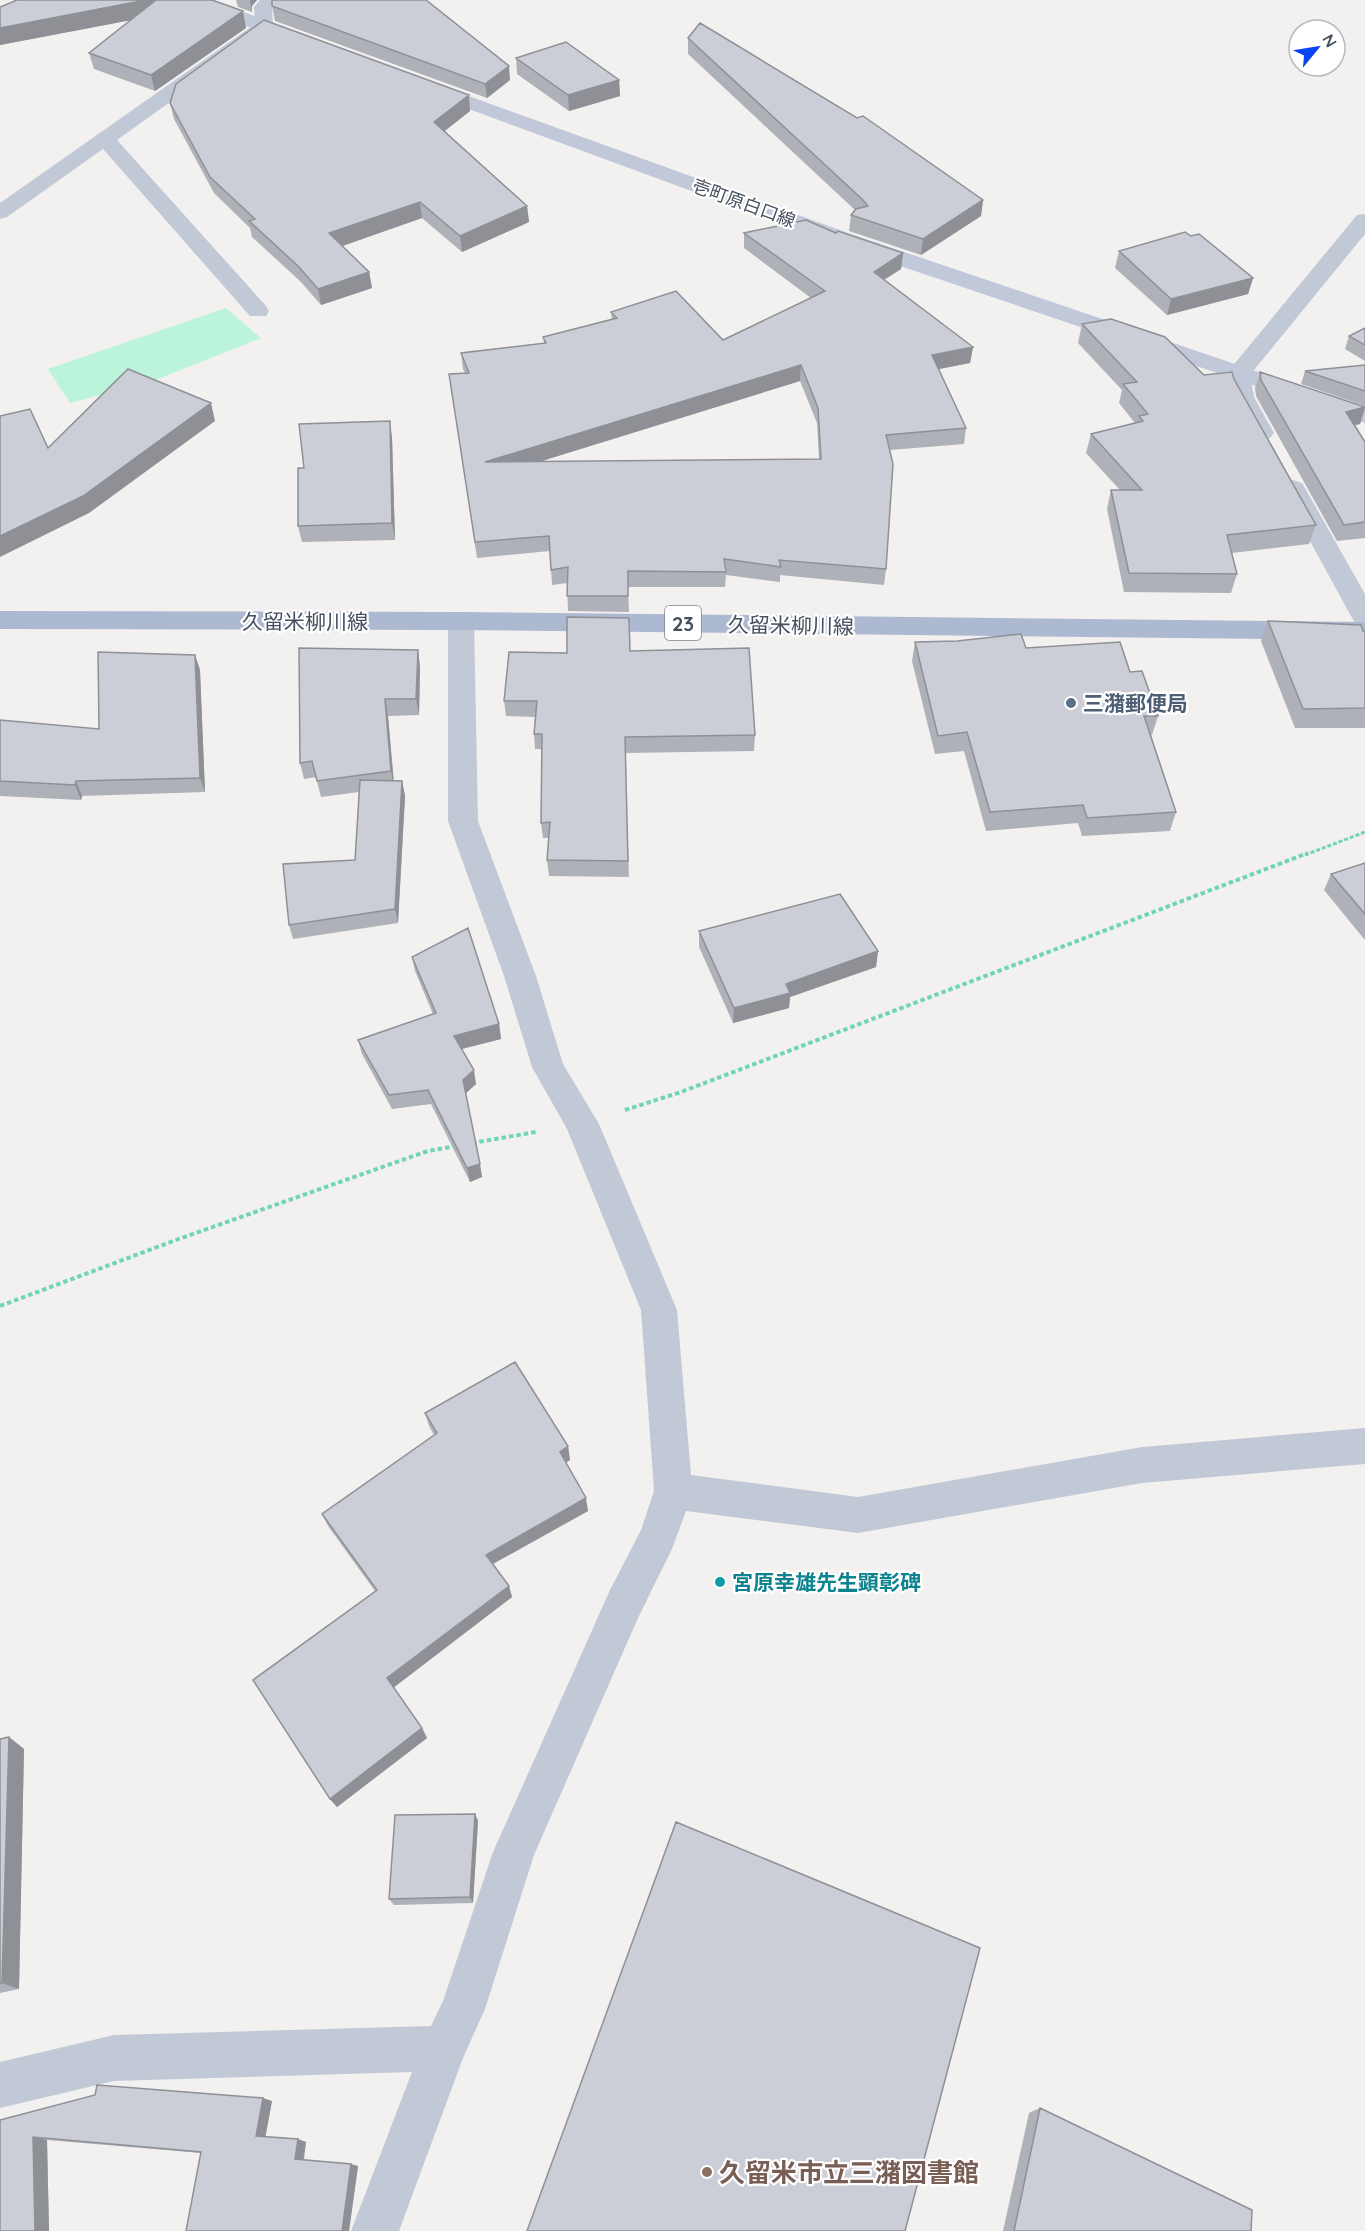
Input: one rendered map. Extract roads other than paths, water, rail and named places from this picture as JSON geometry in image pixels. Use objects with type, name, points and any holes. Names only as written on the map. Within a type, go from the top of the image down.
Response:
[{"type":"main road","points":[[195,0],[316,46]]},
{"type":"main road","name":"壱町原白口線","points":[[412,82],[832,235],[1365,416]]},
{"type":"main road","name":"久留米柳川線","points":[[0,620],[461,621],[1365,631]]},
{"type":"street","points":[[0,213],[264,26],[263,7],[270,0]]},
{"type":"street","points":[[105,139],[258,311]]},
{"type":"street","points":[[1365,220],[1238,374],[1242,397],[1365,618]]},
{"type":"street","points":[[375,2231],[444,2048],[463,2009],[514,1852],[624,1604],[658,1536],[673,1491],[659,1310],[582,1124],[548,1067],[520,976],[463,820],[461,621]]},
{"type":"street","points":[[673,1491],[858,1515],[1142,1464],[1365,1446]]},
{"type":"street","points":[[0,2085],[114,2058],[444,2048]]},
{"type":"place","name":"三潴郵便局","points":[[1071,703]]},
{"type":"place","name":"宮原幸雄先生顕彰碑","points":[[720,1582]]},
{"type":"place","name":"久留米市立三潴図書館","points":[[707,2172]]}]
